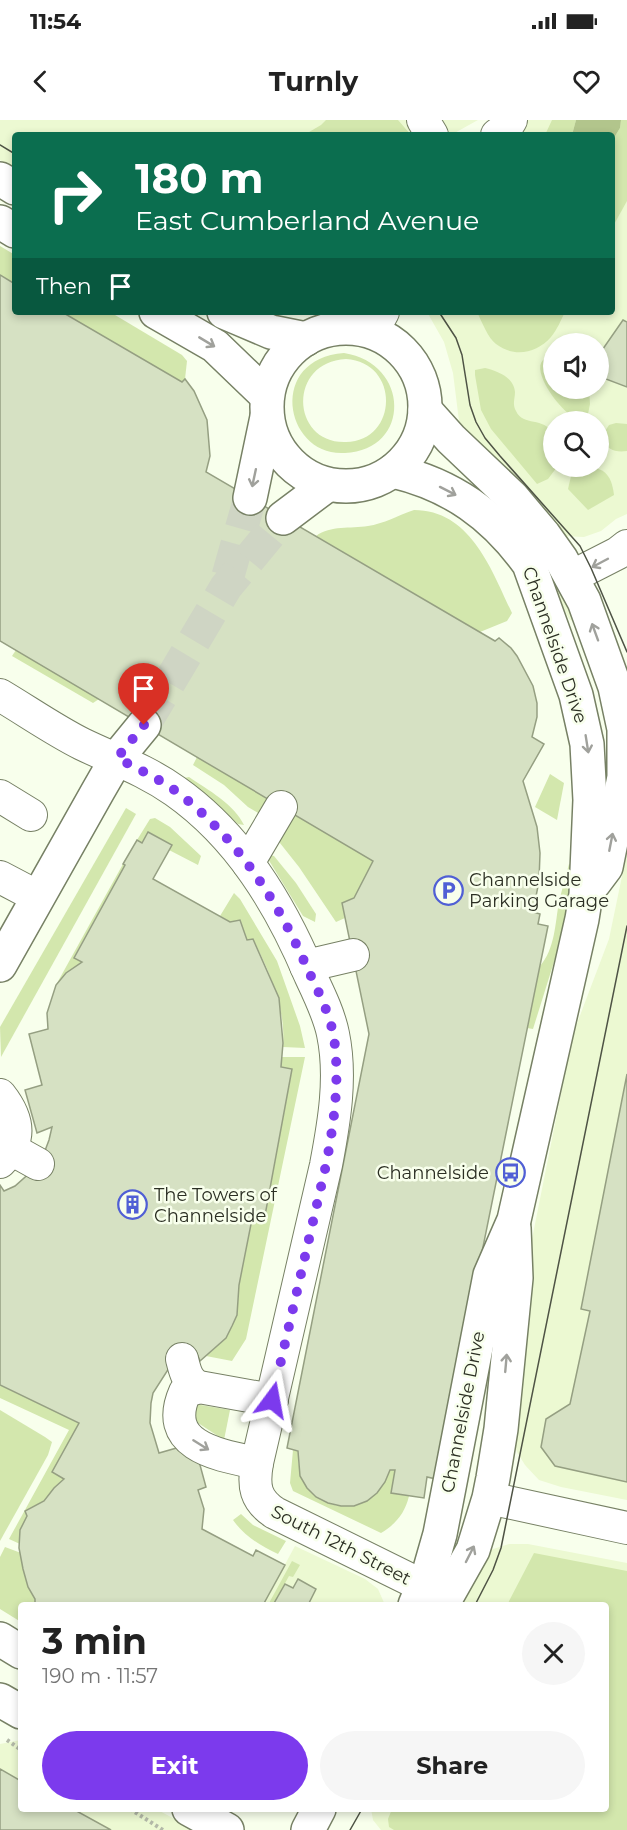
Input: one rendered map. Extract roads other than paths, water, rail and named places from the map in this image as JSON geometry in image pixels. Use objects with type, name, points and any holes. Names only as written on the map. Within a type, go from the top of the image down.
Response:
[{"type":"main road","points":[[161,315],[215,346],[267,406],[273,441],[286,461],[305,476],[327,485],[351,487],[373,483],[393,471],[410,454],[421,433],[425,410],[424,390],[417,371],[405,354],[390,341],[378,322],[327,330],[306,339],[287,353],[274,373],[267,406],[250,498]]},
{"type":"main road","points":[[231,315],[271,332],[306,339]]},
{"type":"main road","name":"Channelside Drive","points":[[425,410],[450,439],[512,497],[561,559],[584,601],[621,686],[625,761],[622,793],[606,867],[586,894]]},
{"type":"main road","name":"Channelside Drive","points":[[393,471],[422,478],[459,496],[482,513],[520,551],[529,564],[576,696],[589,758],[590,800],[586,894],[514,1220],[490,1275],[427,1599]]},
{"type":"main road","points":[[283,518],[327,485]]},
{"type":"main road","points":[[0,964],[117,758],[144,725]]},
{"type":"main road","name":"Channelside Drive","points":[[427,1599],[473,1550],[489,1498],[500,1438],[516,1278],[514,1220]]},
{"type":"main road","points":[[481,1319],[483,1376],[474,1421],[472,1447],[479,1484],[485,1496],[489,1498]]},
{"type":"main road","points":[[0,1639],[18,1650]]},
{"type":"main road","points":[[0,1700],[15,1727]]},
{"type":"main road","points":[[194,1812],[227,1830]]},
{"type":"street","points":[[501,132],[511,120]]},
{"type":"street","points":[[571,577],[616,555],[627,546]]},
{"type":"street","points":[[576,696],[621,686]]},
{"type":"street","name":"South 12th Street","points":[[0,695],[79,742],[155,777],[222,832],[248,863],[272,898],[306,966],[333,1035],[335,1108],[326,1165],[257,1463],[255,1483],[260,1500],[268,1509],[427,1599]]},
{"type":"street","points":[[0,796],[31,815]]},
{"type":"street","points":[[248,863],[281,807]]},
{"type":"street","points":[[0,877],[38,897]]},
{"type":"street","points":[[306,966],[353,955]]},
{"type":"street","points":[[0,1095],[16,1123],[15,1143],[5,1156],[38,1164]]},
{"type":"street","points":[[257,1463],[210,1452],[187,1436],[173,1411],[172,1367],[186,1374],[191,1384],[199,1387],[272,1400]]},
{"type":"street","points":[[179,1424],[179,1406],[185,1392],[199,1387]]},
{"type":"street","points":[[489,1498],[627,1528]]},
{"type":"tunnel","points":[[228,576],[250,498]]},
{"type":"tunnel","points":[[144,725],[226,587],[283,518]]},
{"type":"tram line","points":[[0,145],[12,152]]},
{"type":"tram line","points":[[441,315],[456,338],[462,355],[470,405],[476,422],[485,438],[500,456],[580,546],[627,652]]},
{"type":"tram line","points":[[477,1602],[501,1548],[627,926]]},
{"type":"tram line","points":[[350,1830],[360,1812]]},
{"type":"place","name":"Channelside Parking Garage","points":[[448,890]]},
{"type":"place","name":"Channelside","points":[[510,1173]]},
{"type":"place","name":"The Towers of Channelside","points":[[133,1205]]}]
